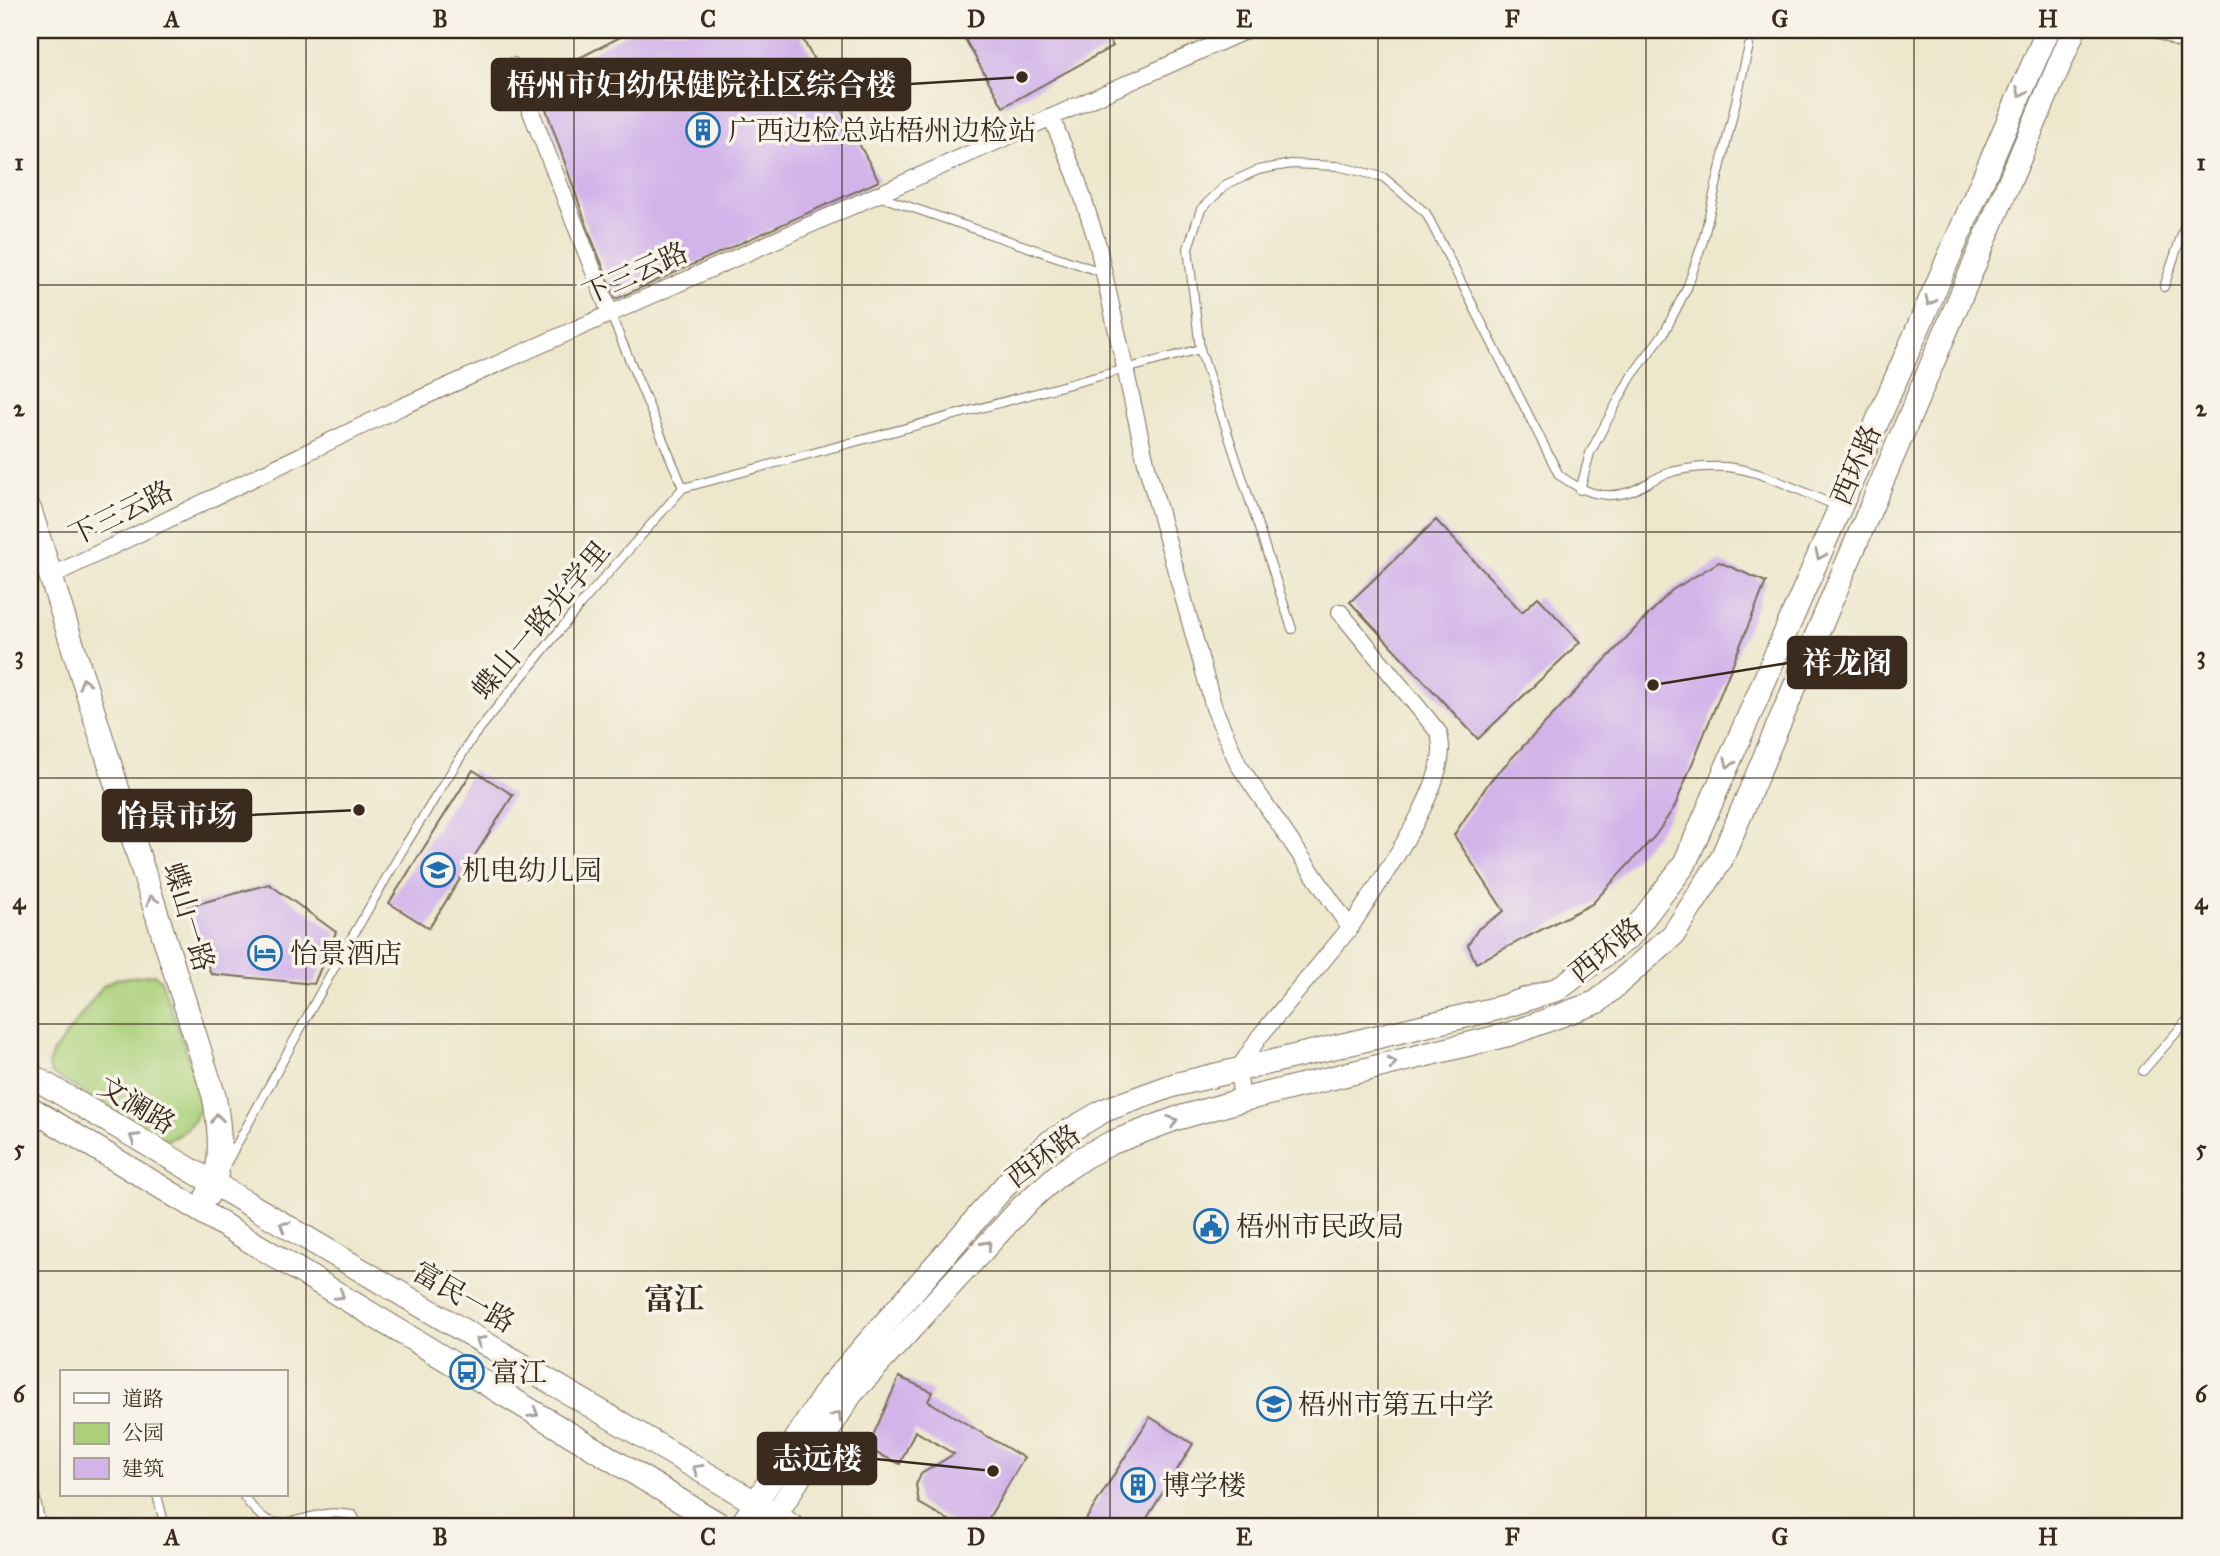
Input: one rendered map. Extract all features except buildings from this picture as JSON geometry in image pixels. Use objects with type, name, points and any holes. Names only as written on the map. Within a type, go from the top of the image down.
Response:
[{"type":"main road","name":"西环路","points":[[741,1526],[830,1386],[1023,1165],[1050,1142],[1105,1110],[1174,1085],[1499,1008],[1558,989],[1629,937],[1684,865],[2048,30]]},
{"type":"main road","name":"西环路","points":[[779,1523],[851,1394],[1032,1198],[1075,1163],[1111,1143],[1175,1119],[1510,1034],[1597,1002],[1673,935],[1721,860],[2074,30]]},
{"type":"main road","name":"蝶山一路","points":[[30,510],[214,1096],[219,1125],[214,1185]]},
{"type":"main road","name":"文澜路","points":[[30,1075],[214,1185]]},
{"type":"main road","name":"文澜路","points":[[30,1108],[722,1526]]},
{"type":"main road","points":[[198,1209],[214,1185]]},
{"type":"main road","name":"富民一路","points":[[214,1185],[756,1503],[779,1523]]},
{"type":"street","name":"下三云路","points":[[51,576],[401,407],[1247,30]]},
{"type":"street","points":[[2158,30],[2190,44]]},
{"type":"street","points":[[513,66],[610,313]]},
{"type":"street","points":[[1051,117],[1076,176],[1097,242],[1147,467],[1214,708],[1238,764],[1350,928]]},
{"type":"street","points":[[1242,1100],[1238,1070],[1259,1037],[1350,928],[1409,833],[1437,771],[1441,749],[1439,733],[1340,612]]},
{"type":"lane","points":[[1580,490],[1590,453],[1607,421],[1631,377],[1664,333],[1688,288],[1703,241],[1749,46]]},
{"type":"lane","points":[[1292,629],[1200,349],[1188,248],[1201,209],[1227,184],[1258,170],[1291,164],[1337,166],[1383,177],[1426,213],[1559,475],[1580,490],[1602,495],[1628,492],[1663,475],[1692,467],[1729,467],[1760,475],[1840,508]]},
{"type":"lane","points":[[876,195],[1104,273]]},
{"type":"lane","points":[[2164,287],[2190,210]]},
{"type":"lane","points":[[610,313],[683,488],[1200,349]]},
{"type":"lane","name":"蝶山一路光学里","points":[[214,1185],[330,975],[406,844],[473,737],[581,604],[683,488]]},
{"type":"lane","points":[[2143,1071],[2190,1017]]},
{"type":"lane","points":[[30,1469],[41,1526]]},
{"type":"lane","points":[[157,1496],[165,1526]]},
{"type":"lane","points":[[244,1496],[258,1516],[282,1524],[328,1513],[353,1515],[359,1526]]},
{"type":"green space","points":[[154,974],[161,980],[203,1098],[188,1127],[170,1139],[160,1139],[51,1073],[49,1064],[52,1054],[103,986],[116,979]]},
{"type":"place","name":"梧州市妇幼保健院社区综合楼","points":[[1022,77]]},
{"type":"place","name":"广西边检总站梧州边检站","points":[[703,130]]},
{"type":"place","name":"祥龙阁","points":[[1653,685]]},
{"type":"place","name":"怡景市场","points":[[359,810]]},
{"type":"place","name":"机电幼儿园","points":[[438,870]]},
{"type":"place","name":"怡景酒店","points":[[265,953]]},
{"type":"place","name":"梧州市民政局","points":[[1211,1226]]},
{"type":"place","name":"富江","points":[[467,1372]]},
{"type":"place","name":"梧州市第五中学","points":[[1274,1404]]},
{"type":"place","name":"志远楼","points":[[993,1471]]},
{"type":"place","name":"博学楼","points":[[1138,1485]]},
{"type":"district","name":"富江","points":[[674,1299]]}]
